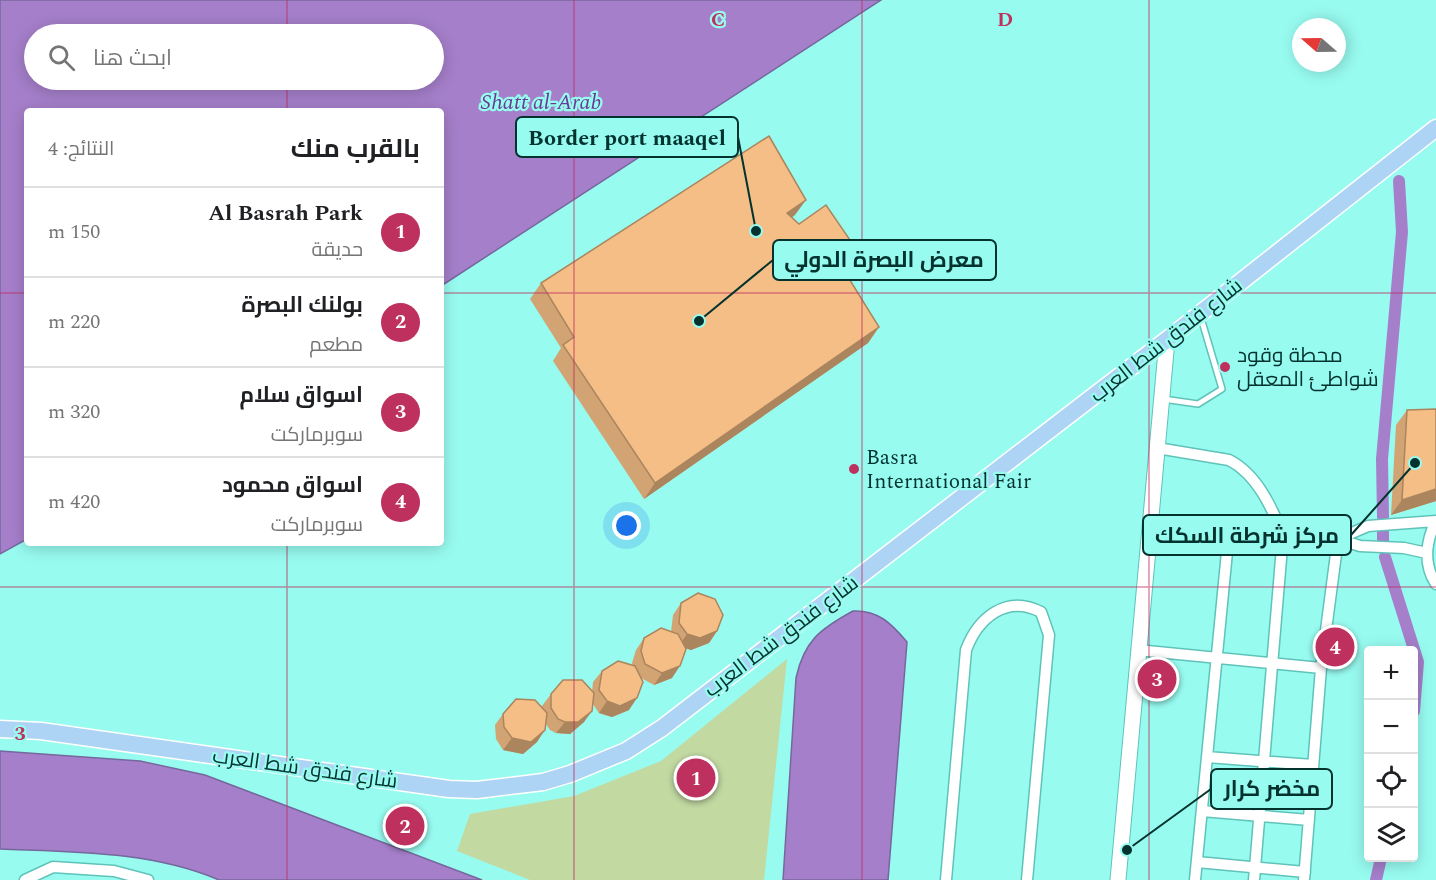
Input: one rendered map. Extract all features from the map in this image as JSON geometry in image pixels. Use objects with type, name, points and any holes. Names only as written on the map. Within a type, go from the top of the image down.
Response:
[{"type":"main road","name":"شارع فندق شط العرب","points":[[0,729],[40,731],[463,790],[543,782],[570,774],[626,751],[662,728],[1167,340],[1436,128]]},
{"type":"street","points":[[1118,880],[1137,650],[1167,340]]},
{"type":"street","points":[[1157,448],[1229,460],[1239,465],[1248,473],[1269,506],[1283,535],[1254,880]]},
{"type":"street","points":[[1338,539],[1368,526],[1436,521],[1427,553],[1436,584]]},
{"type":"street","points":[[1283,535],[1338,539],[1360,546],[1404,548],[1427,553]]},
{"type":"street","points":[[1197,862],[1255,867],[1304,876],[1321,668],[1338,539]]},
{"type":"street","points":[[1195,880],[1227,552]]},
{"type":"street","points":[[946,880],[966,650],[980,623],[993,612],[1008,607],[1029,606],[1041,612],[1049,635],[1028,880]]},
{"type":"street","points":[[1137,650],[1321,668]]},
{"type":"street","points":[[1207,757],[1313,765]]},
{"type":"street","points":[[1202,811],[1309,820]]},
{"type":"street","points":[[25,880],[53,867],[114,870],[148,880]]},
{"type":"lane","points":[[1162,399],[1198,404],[1222,389],[1200,314]]},
{"type":"green space","points":[[787,659],[764,880],[530,880],[457,851],[470,814],[574,796],[661,761]]},
{"type":"water","name":"Shatt al-Arab","points":[[0,0],[881,0],[444,284],[444,108],[24,108],[24,541],[0,554]]},
{"type":"water","points":[[853,611],[877,615],[907,642],[888,880],[783,880],[796,678],[799,665],[815,637]]},
{"type":"water","points":[[0,751],[140,761],[205,775],[482,880],[219,880],[193,870],[139,858],[83,852],[0,849]]},
{"type":"building","points":[[769,136],[806,200],[787,213],[799,224],[826,205],[863,259],[848,277],[879,327],[655,483],[563,345],[574,337],[541,283]]},
{"type":"building","points":[[1436,409],[1436,489],[1402,500],[1407,410]]},
{"type":"building","points":[[698,593],[715,599],[723,615],[717,631],[700,638],[687,634],[679,623],[681,603]]},
{"type":"building","points":[[661,628],[678,634],[686,649],[680,666],[662,673],[645,664],[641,651],[644,638]]},
{"type":"building","points":[[618,661],[635,666],[643,682],[637,698],[620,706],[607,701],[599,690],[602,671]]},
{"type":"building","points":[[563,680],[582,680],[594,693],[592,711],[578,722],[565,722],[558,719],[551,708],[551,694]]},
{"type":"building","points":[[516,699],[535,700],[547,713],[545,730],[531,742],[512,738],[504,727],[503,714]]},
{"type":"waterway","points":[[1383,517],[1382,459],[1402,232],[1399,181]]},
{"type":"waterway","points":[[1383,532],[1383,541]]},
{"type":"waterway","points":[[1385,557],[1418,662],[1415,700]]},
{"type":"waterway","points":[[1376,880],[1380,862]]},
{"type":"place","name":"Border port maaqel","points":[[756,231]]},
{"type":"place","name":"معرض البصرة الدولي","points":[[699,321]]},
{"type":"place","name":"محطة وقود شواطئ المعقل","points":[[1225,367]]},
{"type":"place","name":"مركز شرطة السكك","points":[[1415,463]]},
{"type":"place","name":"Basra International Fair","points":[[854,469]]},
{"type":"place","name":"اسواق محمود","points":[[1335,647]]},
{"type":"place","name":"اسواق سلام","points":[[1157,679]]},
{"type":"place","name":"Al Basrah Park","points":[[696,778]]},
{"type":"place","name":"بولنك البصرة","points":[[405,826]]},
{"type":"place","name":"مخضر كرار","points":[[1127,850]]}]
